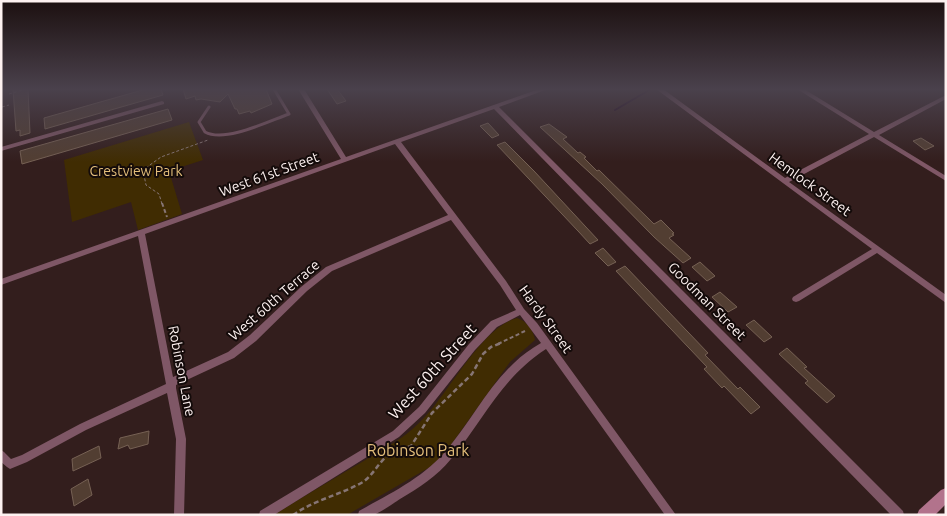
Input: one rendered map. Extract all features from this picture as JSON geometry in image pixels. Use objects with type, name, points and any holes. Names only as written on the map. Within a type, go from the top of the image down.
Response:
[{"type":"main road","points":[[933,512],[946,495]]},
{"type":"street","points":[[1,149],[127,113]]},
{"type":"street","points":[[315,113],[345,160]]},
{"type":"street","name":"West 61st Street","points":[[1,282],[479,113]]},
{"type":"street","name":"Goodman Street","points":[[502,113],[899,515]]},
{"type":"street","name":"Hemlock Street","points":[[691,113],[946,300]]},
{"type":"street","points":[[839,113],[946,179]]},
{"type":"street","points":[[785,181],[914,113]]},
{"type":"street","name":"Hardy Street","points":[[397,142],[503,283],[521,311],[671,515]]},
{"type":"street","name":"West 60th Terrace","points":[[1,455],[10,464],[24,459],[83,427],[231,355],[253,338],[304,288],[329,269],[453,216]]},
{"type":"street","name":"Robinson Lane","points":[[141,233],[182,439],[179,515]]},
{"type":"street","points":[[796,299],[878,249]]},
{"type":"street","name":"West 60th Street","points":[[264,515],[396,434],[422,410],[472,347],[494,324],[521,311]]},
{"type":"street","points":[[362,515],[410,487],[446,459],[464,437],[510,370],[523,358],[546,344]]},
{"type":"lane","points":[[205,113],[200,122],[203,129],[207,133],[215,135],[227,134],[288,113]]},
{"type":"path","points":[[168,217],[159,194],[146,185],[143,170],[161,157],[212,139]]},
{"type":"green space","name":"Crestview Park","points":[[189,122],[203,160],[169,171],[182,214],[138,230],[131,202],[72,222],[64,160]]},
{"type":"green space","name":"Robinson Park","points":[[517,318],[529,326],[535,340],[510,362],[445,453],[430,467],[347,515],[274,515],[385,449],[406,434],[430,411],[477,348],[503,324]]},
{"type":"building","points":[[15,113],[29,113],[30,133],[20,136],[20,130],[16,131]]},
{"type":"building","points":[[61,113],[100,113],[45,129],[44,118]]},
{"type":"building","points":[[154,113],[169,113],[172,120],[22,164],[20,151]]},
{"type":"building","points":[[488,123],[499,135],[492,138],[480,126]]},
{"type":"building","points":[[549,124],[567,137],[563,139],[578,153],[580,152],[586,157],[584,158],[597,171],[599,170],[654,224],[661,220],[674,233],[669,238],[691,258],[683,263],[654,237],[602,184],[540,127]]},
{"type":"building","points":[[921,138],[934,146],[925,150],[913,141]]},
{"type":"building","points":[[505,142],[598,240],[590,244],[497,145]]},
{"type":"building","points":[[603,248],[616,262],[608,266],[595,253]]},
{"type":"building","points":[[700,262],[715,276],[707,281],[692,267]]},
{"type":"building","points":[[625,266],[708,353],[705,355],[738,389],[740,387],[760,407],[751,414],[724,386],[722,388],[704,369],[707,367],[616,271]]},
{"type":"building","points":[[720,292],[737,307],[728,312],[712,297]]},
{"type":"building","points":[[754,320],[772,337],[764,342],[746,325]]},
{"type":"building","points":[[787,348],[807,367],[804,368],[835,396],[827,403],[805,383],[808,381],[779,354]]},
{"type":"building","points":[[149,431],[148,444],[130,449],[128,445],[118,449],[120,438]]},
{"type":"building","points":[[99,446],[101,458],[73,471],[72,459]]},
{"type":"building","points":[[88,479],[92,495],[74,506],[71,489]]}]
